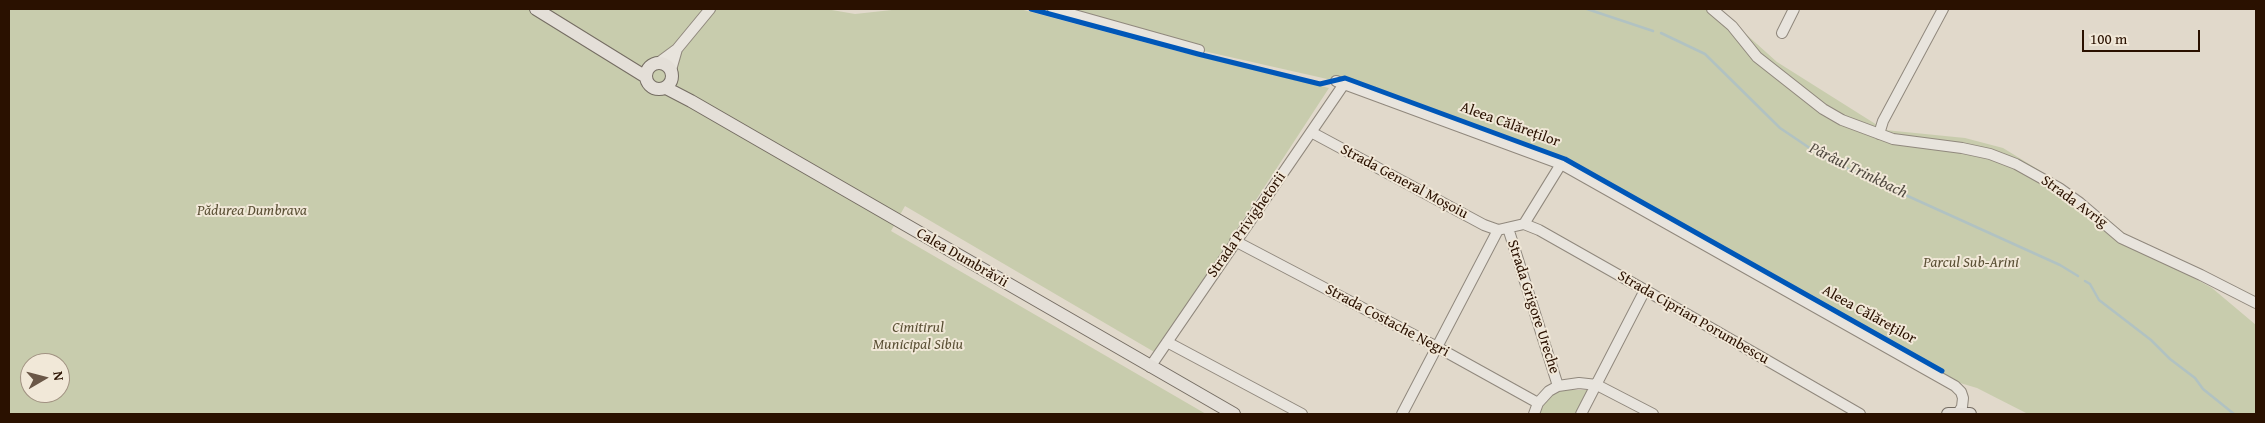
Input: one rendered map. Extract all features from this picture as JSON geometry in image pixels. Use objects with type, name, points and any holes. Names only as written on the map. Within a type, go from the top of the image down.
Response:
[{"type":"main road","points":[[536,9],[627,64],[652,69],[666,65],[670,80],[654,89],[648,84],[652,69]]},
{"type":"main road","name":"Calea Dumbrăvii","points":[[670,80],[691,101],[1234,414]]},
{"type":"street","points":[[652,69],[677,48],[710,9]]},
{"type":"street","points":[[1053,9],[1199,50]]},
{"type":"street","name":"Strada Avrig","points":[[1712,9],[1732,26],[1757,56],[1823,109],[1848,123],[1893,139],[1948,145],[1990,154],[2016,164],[2066,193],[2121,238],[2201,274],[2256,303]]},
{"type":"street","points":[[1782,33],[1794,9]]},
{"type":"street","points":[[1879,134],[1883,121],[1943,9]]},
{"type":"street","points":[[670,80],[677,48]]},
{"type":"street","name":"Strada Privighetorii","points":[[1150,366],[1311,132],[1340,83]]},
{"type":"street","name":"Aleea Călăreților","points":[[1340,83],[1561,164],[1955,386],[1961,392],[1963,398],[1962,407],[1955,414]]},
{"type":"street","name":"Strada General Moșoiu","points":[[1311,132],[1484,225],[1503,229]]},
{"type":"street","points":[[1402,414],[1503,229],[1524,224],[1561,164]]},
{"type":"street","name":"Strada Ciprian Porumbescu","points":[[1524,224],[1539,230],[1860,414]]},
{"type":"street","name":"Strada Grigore Ureche","points":[[1503,229],[1558,386]]},
{"type":"street","name":"Strada Costache Negri","points":[[1236,241],[1437,347],[1538,403]]},
{"type":"street","points":[[1581,414],[1645,290]]},
{"type":"street","points":[[1167,342],[1302,414]]},
{"type":"street","points":[[1534,414],[1543,396],[1558,386],[1579,383],[1597,385],[1653,414]]},
{"type":"green space","name":"Pădurea Dumbrava","points":[[9,9],[826,9],[855,14],[901,9],[1020,9],[1177,51],[1329,88],[1156,353],[905,206],[891,231],[1206,414],[9,414]]},
{"type":"green space","name":"Parcul Sub-Arini","points":[[1053,9],[1718,9],[1777,62],[1885,130],[1965,138],[2003,148],[2065,186],[2149,253],[2212,288],[2256,325],[2256,414],[2028,414],[1977,388],[1940,377],[1561,164],[1336,81],[1199,50]]},
{"type":"green space","points":[[1561,390],[1589,390],[1577,414],[1540,414],[1544,403],[1553,394]]},
{"type":"waterway","name":"Pârâul Trinkbach","points":[[1587,9],[1653,31]]},
{"type":"waterway","name":"Pârâul Trinkbach","points":[[1661,33],[1705,54],[1780,128],[1826,159],[2060,265],[2078,276]]},
{"type":"waterway","name":"Pârâul Trinkbach","points":[[2085,281],[2090,284],[2099,300],[2151,340],[2170,359],[2195,378],[2203,389],[2234,414]]},
{"type":"cycle path","points":[[1031,9],[1198,54],[1320,84],[1345,78],[1565,159],[1942,371]]},
{"type":"park label","name":"Cimitirul Municipal Sibiu","points":[[918,336]]}]
